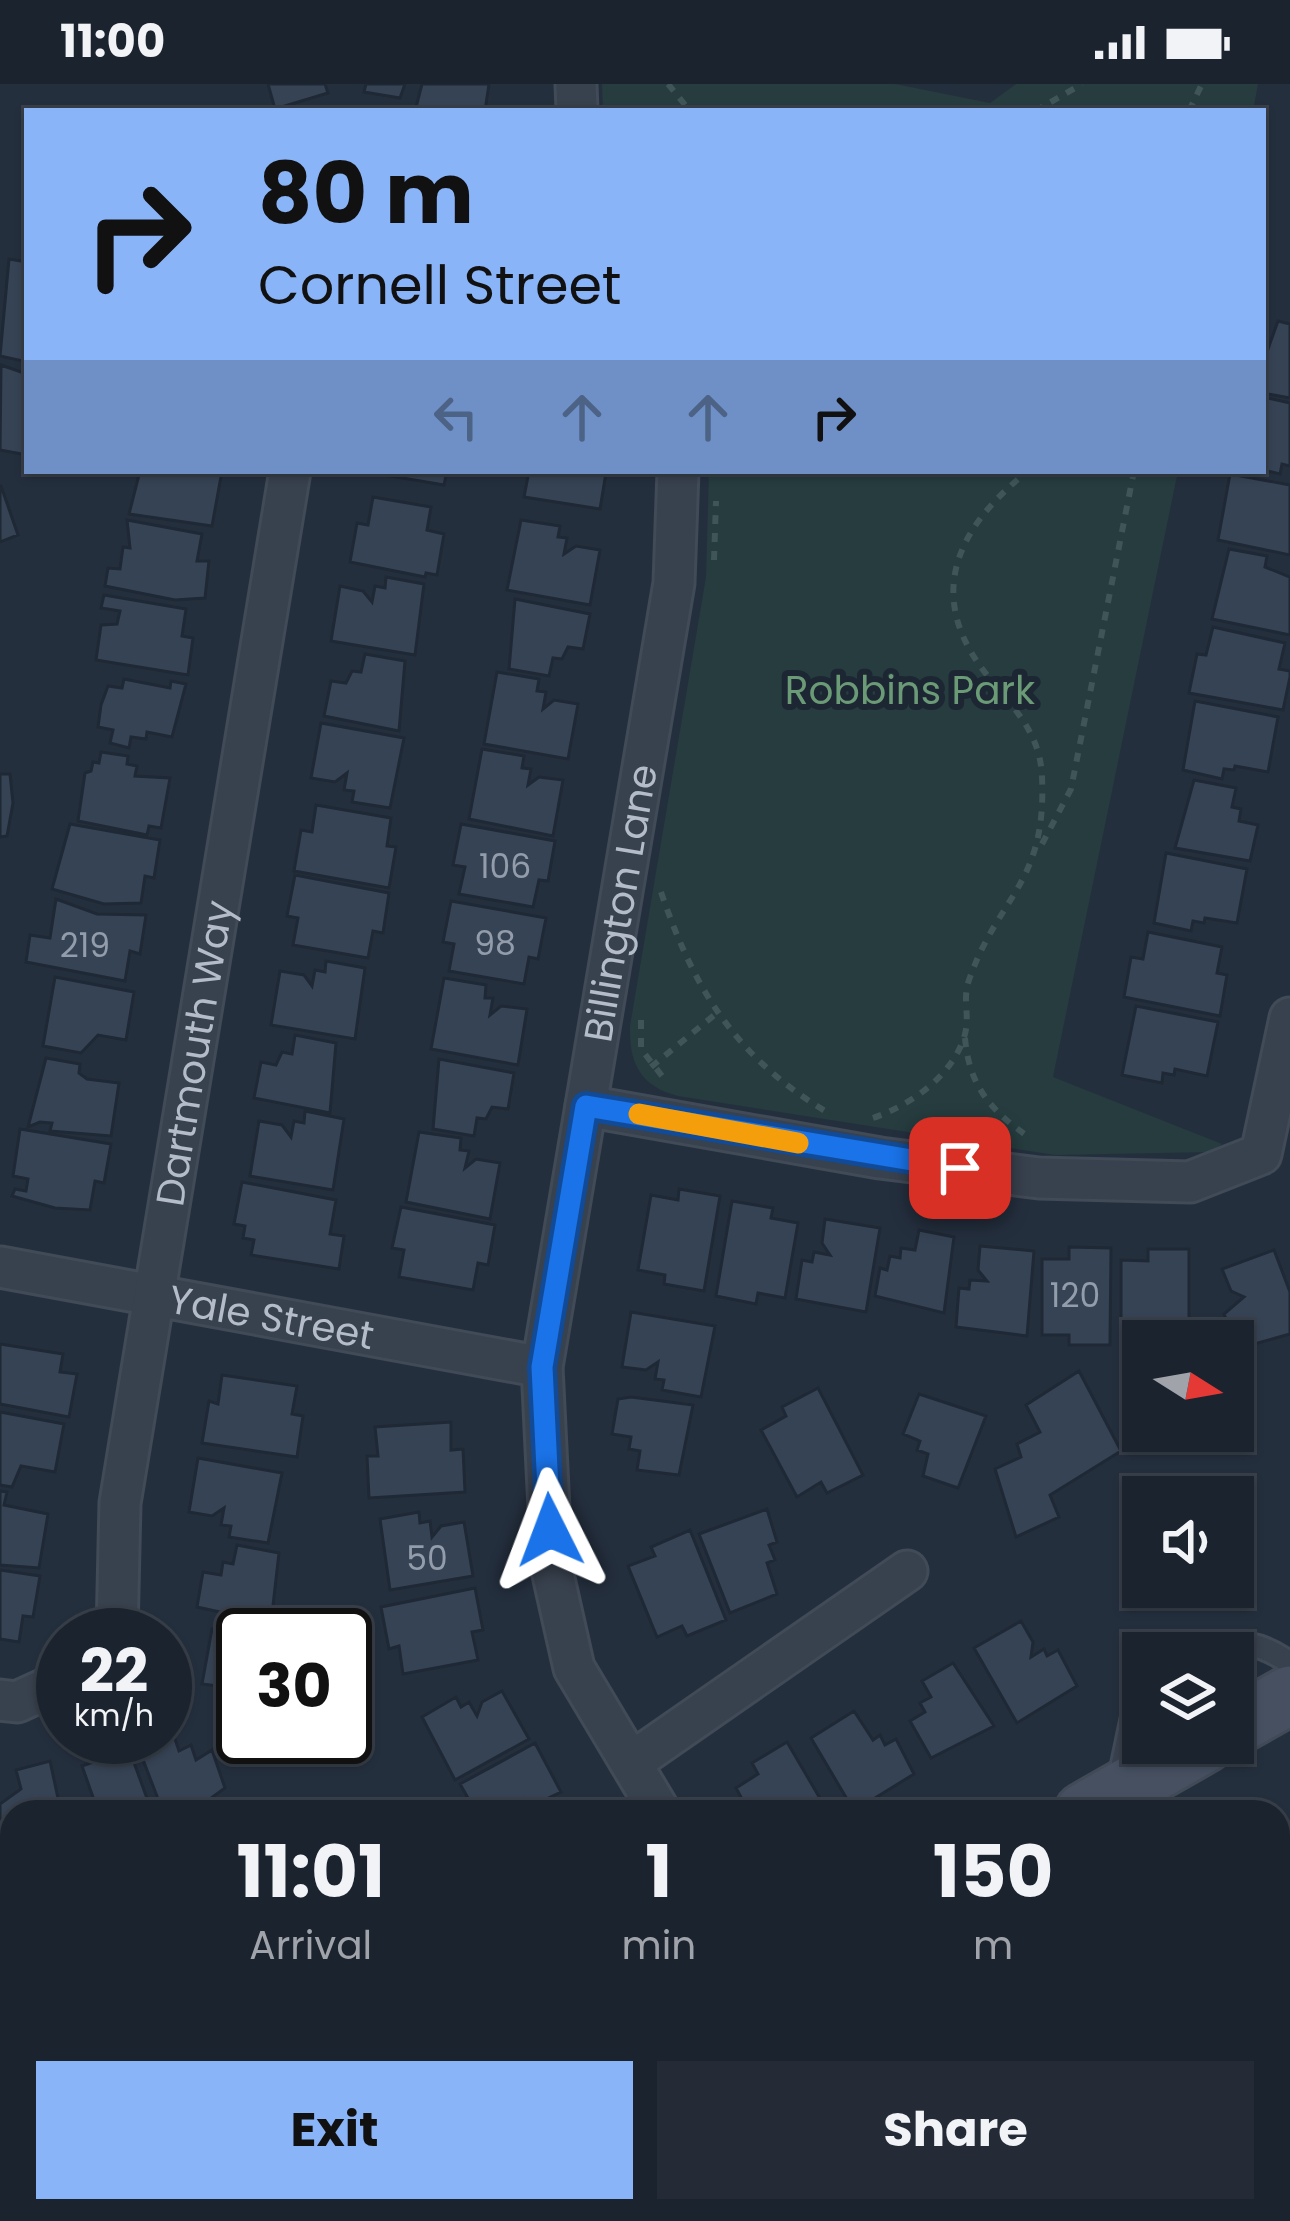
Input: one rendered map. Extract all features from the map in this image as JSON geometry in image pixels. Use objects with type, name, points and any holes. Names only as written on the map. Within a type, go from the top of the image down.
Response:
[{"type":"main road","points":[[1254,1715],[1290,1695]]},
{"type":"main road","points":[[1105,1800],[1168,1764]]},
{"type":"street","name":"Dartmouth Way","points":[[118,1608],[120,1503],[290,474]]},
{"type":"street","name":"Billington Lane","points":[[653,1800],[574,1668],[552,1570],[542,1367],[674,583],[678,474]]},
{"type":"street","points":[[586,1106],[903,1161],[1039,1178],[1190,1182],[1261,1154],[1290,1018]]},
{"type":"street","name":"Yale Street","points":[[0,1267],[542,1367]]},
{"type":"street","points":[[632,1762],[907,1571]]},
{"type":"street","points":[[0,1700],[17,1702],[36,1694]]},
{"type":"lane","points":[[1254,1644],[1261,1643],[1290,1663]]},
{"type":"lane","points":[[1101,1800],[1122,1744]]},
{"type":"path","points":[[668,84],[688,108]]},
{"type":"path","points":[[1040,108],[1082,84]]},
{"type":"path","points":[[1024,474],[992,499],[972,524],[953,584],[971,651],[1022,714],[1037,746],[1042,813],[1036,855]]},
{"type":"path","points":[[1035,1142],[997,1112],[973,1083],[965,1035],[967,984],[1071,789],[1133,474]]},
{"type":"path","points":[[713,569],[716,485]]},
{"type":"path","points":[[655,923],[664,870]]},
{"type":"path","points":[[660,890],[682,956],[718,1012],[752,1054],[828,1112]]},
{"type":"path","points":[[643,1003],[639,1037],[651,1067],[676,1087]]},
{"type":"path","points":[[651,1067],[718,1012]]},
{"type":"path","points":[[863,1118],[889,1113],[920,1094],[965,1035]]},
{"type":"path","points":[[792,1106],[844,1115]]},
{"type":"green space","points":[[602,84],[895,84],[990,103],[1016,84],[1258,84],[1254,108],[603,108]]},
{"type":"green space","name":"Robbins Park","points":[[709,474],[1177,474],[1053,1077],[1222,1144],[1213,1152],[1055,1155],[678,1096],[646,1079],[635,1062],[630,1026],[706,577]]},
{"type":"building","points":[[268,84],[325,84],[328,93],[275,108]]},
{"type":"building","points":[[366,84],[405,84],[400,98],[364,92]]},
{"type":"building","points":[[422,84],[489,84],[485,108],[416,108]]},
{"type":"building","points":[[9,259],[24,262],[24,361],[0,356]]},
{"type":"building","points":[[1278,321],[1290,324],[1290,398],[1266,394],[1266,355]]},
{"type":"building","points":[[1,365],[24,373],[24,454],[0,450]]},
{"type":"building","points":[[1266,398],[1290,403],[1290,466],[1282,464],[1280,474],[1266,471]]},
{"type":"building","points":[[139,474],[221,474],[212,526],[129,514]]},
{"type":"building","points":[[379,474],[446,474],[444,485]]},
{"type":"building","points":[[528,474],[606,474],[600,509],[524,497]]},
{"type":"building","points":[[1230,474],[1290,485],[1290,555],[1218,540]]},
{"type":"building","points":[[0,486],[18,535],[0,542]]},
{"type":"building","points":[[373,497],[431,507],[427,530],[444,534],[437,575],[426,573],[425,577],[350,562],[357,523],[368,525]]},
{"type":"building","points":[[127,520],[202,534],[197,561],[209,561],[205,598],[175,600],[105,586],[108,568],[120,569],[123,547],[130,548]]},
{"type":"building","points":[[521,520],[560,526],[558,537],[567,538],[564,554],[576,546],[600,550],[590,605],[507,590]]},
{"type":"building","points":[[1229,549],[1267,556],[1265,567],[1290,577],[1290,635],[1212,619]]},
{"type":"building","points":[[386,577],[424,584],[415,655],[331,641],[340,586],[363,591],[372,602],[375,586],[385,588]]},
{"type":"building","points":[[104,595],[186,609],[182,636],[193,638],[188,675],[96,660],[101,625],[117,624],[120,611],[101,608]]},
{"type":"building","points":[[515,599],[590,614],[583,649],[568,647],[562,659],[553,658],[549,676],[509,669]]},
{"type":"building","points":[[1213,627],[1285,643],[1279,669],[1290,671],[1290,677],[1283,710],[1189,693],[1197,654],[1206,655]]},
{"type":"building","points":[[365,654],[405,661],[399,731],[324,716],[331,681],[346,683],[352,671],[361,672]]},
{"type":"building","points":[[497,672],[539,679],[537,691],[546,692],[543,709],[554,700],[578,704],[568,759],[484,744]]},
{"type":"building","points":[[124,679],[170,688],[171,681],[186,684],[172,737],[147,732],[146,739],[131,737],[129,748],[110,743],[113,730],[98,727],[101,705],[108,686],[122,688]]},
{"type":"building","points":[[1195,701],[1278,717],[1268,772],[1235,766],[1224,769],[1222,779],[1183,770]]},
{"type":"building","points":[[321,723],[404,738],[390,808],[352,802],[354,791],[344,790],[347,773],[335,782],[311,778]]},
{"type":"building","points":[[482,749],[524,756],[522,768],[531,769],[528,785],[539,777],[563,780],[553,836],[469,819]]},
{"type":"building","points":[[101,752],[128,756],[127,764],[137,766],[135,776],[170,778],[161,828],[149,826],[147,835],[78,821],[85,773],[91,771],[93,762],[99,763]]},
{"type":"building","points":[[0,774],[10,774],[13,803],[7,836],[0,837]]},
{"type":"building","points":[[1194,780],[1236,788],[1232,807],[1241,809],[1239,821],[1258,825],[1250,861],[1175,848]]},
{"type":"building","points":[[316,805],[391,818],[387,846],[396,847],[389,888],[294,871],[301,830],[312,832]]},
{"type":"building","points":[[70,824],[160,840],[154,878],[145,876],[141,903],[104,904],[52,889]]},
{"type":"building","points":[[461,824],[555,841],[548,881],[539,880],[533,907],[459,894],[465,867],[453,865]]},
{"type":"building","points":[[1166,853],[1247,869],[1237,923],[1205,918],[1204,923],[1193,921],[1191,931],[1154,923]]},
{"type":"building","points":[[295,875],[389,893],[383,933],[373,931],[368,958],[293,945],[298,918],[287,916]]},
{"type":"building","points":[[56,899],[97,914],[146,915],[140,954],[130,951],[125,981],[26,962],[30,935],[50,938]]},
{"type":"building","points":[[451,901],[546,918],[538,959],[529,957],[524,984],[449,971],[454,944],[443,942]]},
{"type":"building","points":[[1148,932],[1222,947],[1217,973],[1227,975],[1220,1016],[1124,997],[1131,957],[1143,959]]},
{"type":"building","points":[[326,961],[365,968],[355,1039],[271,1025],[280,971],[304,975],[312,986],[315,970],[325,972]]},
{"type":"building","points":[[55,977],[134,992],[126,1040],[98,1035],[81,1053],[43,1046]]},
{"type":"building","points":[[444,978],[486,985],[485,998],[493,998],[490,1015],[501,1006],[527,1009],[518,1065],[431,1049]]},
{"type":"building","points":[[1136,1006],[1218,1022],[1207,1076],[1175,1069],[1174,1075],[1163,1073],[1162,1083],[1122,1075]]},
{"type":"building","points":[[295,1035],[336,1043],[330,1113],[254,1098],[261,1062],[276,1065],[282,1052],[292,1054]]},
{"type":"building","points":[[46,1058],[80,1064],[79,1073],[87,1079],[119,1083],[111,1136],[50,1131],[52,1123],[28,1127]]},
{"type":"building","points":[[439,1059],[514,1073],[508,1109],[492,1107],[486,1119],[477,1118],[474,1136],[433,1129]]},
{"type":"building","points":[[305,1111],[344,1119],[333,1190],[250,1176],[259,1121],[282,1125],[291,1137],[294,1121],[304,1123]]},
{"type":"building","points":[[20,1129],[111,1144],[104,1183],[95,1181],[90,1210],[55,1208],[12,1196],[15,1189],[26,1191],[28,1179],[13,1176]]},
{"type":"building","points":[[419,1132],[461,1138],[460,1150],[469,1151],[465,1168],[476,1159],[500,1163],[490,1219],[406,1202]]},
{"type":"building","points":[[242,1182],[336,1200],[330,1234],[344,1236],[339,1269],[251,1255],[254,1240],[243,1238],[245,1226],[234,1224]]},
{"type":"building","points":[[679,1189],[720,1196],[704,1291],[664,1284],[665,1275],[638,1270],[651,1195],[678,1200]]},
{"type":"building","points":[[732,1201],[773,1208],[771,1218],[798,1223],[785,1298],[758,1293],[756,1304],[716,1296]]},
{"type":"building","points":[[401,1207],[495,1225],[488,1265],[478,1263],[473,1290],[399,1277],[404,1250],[392,1248]]},
{"type":"building","points":[[825,1219],[880,1228],[866,1312],[796,1299],[802,1260],[812,1262],[814,1252],[830,1255],[822,1243]]},
{"type":"building","points":[[919,1230],[954,1237],[944,1313],[875,1296],[880,1268],[887,1270],[890,1256],[900,1258],[901,1248],[915,1250]]},
{"type":"building","points":[[980,1246],[1034,1251],[1027,1336],[956,1327],[959,1288],[969,1289],[970,1280],[987,1281],[978,1270]]},
{"type":"building","points":[[1069,1247],[1111,1248],[1110,1345],[1069,1345],[1069,1335],[1042,1335],[1042,1259],[1069,1259]]},
{"type":"building","points":[[1148,1249],[1189,1249],[1189,1320],[1122,1320],[1121,1336],[1121,1260],[1148,1261]]},
{"type":"building","points":[[1274,1250],[1290,1292],[1290,1334],[1254,1344],[1254,1320],[1226,1320],[1224,1314],[1244,1297],[1231,1291],[1222,1269]]},
{"type":"building","points":[[631,1312],[715,1326],[701,1397],[662,1390],[664,1380],[655,1379],[658,1362],[646,1370],[622,1367]]},
{"type":"building","points":[[0,1344],[63,1354],[60,1372],[77,1374],[69,1417],[0,1404]]},
{"type":"building","points":[[1079,1371],[1121,1451],[1050,1495],[1059,1517],[1016,1537],[995,1469],[1021,1457],[1017,1444],[1040,1432],[1026,1405]]},
{"type":"building","points":[[222,1375],[297,1386],[292,1414],[303,1416],[297,1457],[202,1443],[209,1401],[218,1404]]},
{"type":"building","points":[[818,1388],[863,1475],[827,1493],[821,1482],[797,1497],[761,1430],[786,1416],[782,1407]]},
{"type":"building","points":[[919,1394],[986,1416],[958,1488],[923,1476],[928,1454],[917,1450],[920,1441],[903,1434]]},
{"type":"building","points":[[618,1399],[693,1405],[679,1475],[637,1470],[640,1451],[629,1449],[631,1437],[612,1434]]},
{"type":"building","points":[[0,1412],[64,1424],[55,1472],[21,1466],[12,1487],[0,1485]]},
{"type":"building","points":[[451,1422],[451,1450],[463,1449],[465,1492],[369,1498],[367,1456],[378,1456],[375,1427]]},
{"type":"building","points":[[198,1458],[282,1473],[268,1543],[229,1537],[231,1526],[221,1525],[224,1508],[212,1516],[189,1512]]},
{"type":"building","points":[[0,1491],[7,1492],[4,1505],[48,1514],[39,1568],[0,1565]]},
{"type":"building","points":[[767,1509],[777,1542],[769,1545],[775,1560],[767,1563],[777,1594],[730,1613],[699,1534]]},
{"type":"building","points":[[419,1512],[420,1523],[430,1521],[432,1537],[441,1526],[464,1522],[473,1576],[390,1590],[380,1519]]},
{"type":"building","points":[[690,1530],[726,1620],[687,1636],[682,1626],[657,1637],[628,1566],[655,1556],[651,1547]]},
{"type":"building","points":[[237,1545],[279,1553],[273,1608],[216,1611],[197,1607],[203,1572],[221,1575],[223,1562],[233,1564]]},
{"type":"building","points":[[0,1570],[40,1576],[33,1617],[23,1616],[19,1642],[0,1639]]},
{"type":"building","points":[[475,1588],[483,1630],[472,1632],[478,1660],[403,1674],[399,1646],[389,1649],[381,1607]]},
{"type":"building","points":[[1021,1621],[1033,1642],[1031,1657],[1044,1649],[1047,1656],[1058,1650],[1077,1686],[1017,1723],[974,1648]]},
{"type":"building","points":[[212,1629],[216,1630],[216,1686],[202,1684]]},
{"type":"building","points":[[953,1663],[994,1726],[931,1758],[910,1721],[925,1712],[920,1703],[931,1697],[922,1681]]},
{"type":"building","points":[[502,1691],[529,1739],[455,1780],[422,1717],[456,1697],[461,1707],[469,1702],[477,1716],[482,1702]]},
{"type":"building","points":[[854,1711],[873,1740],[880,1735],[885,1745],[896,1739],[914,1774],[872,1800],[848,1800],[811,1738]]},
{"type":"building","points":[[787,1742],[821,1800],[742,1800],[736,1788],[758,1774],[752,1763]]},
{"type":"building","points":[[535,1743],[561,1792],[544,1800],[469,1800],[460,1784]]},
{"type":"building","points":[[192,1748],[196,1760],[212,1750],[225,1788],[208,1800],[158,1800],[145,1764],[192,1764]]},
{"type":"building","points":[[51,1764],[58,1800],[6,1800],[21,1789],[16,1770]]},
{"type":"building","points":[[134,1764],[148,1800],[94,1800],[82,1766]]},
{"type":"slow traffic","points":[[639,1114],[798,1143]]},
{"type":"route","points":[[550,1530],[542,1367],[586,1106],[960,1168]]}]
